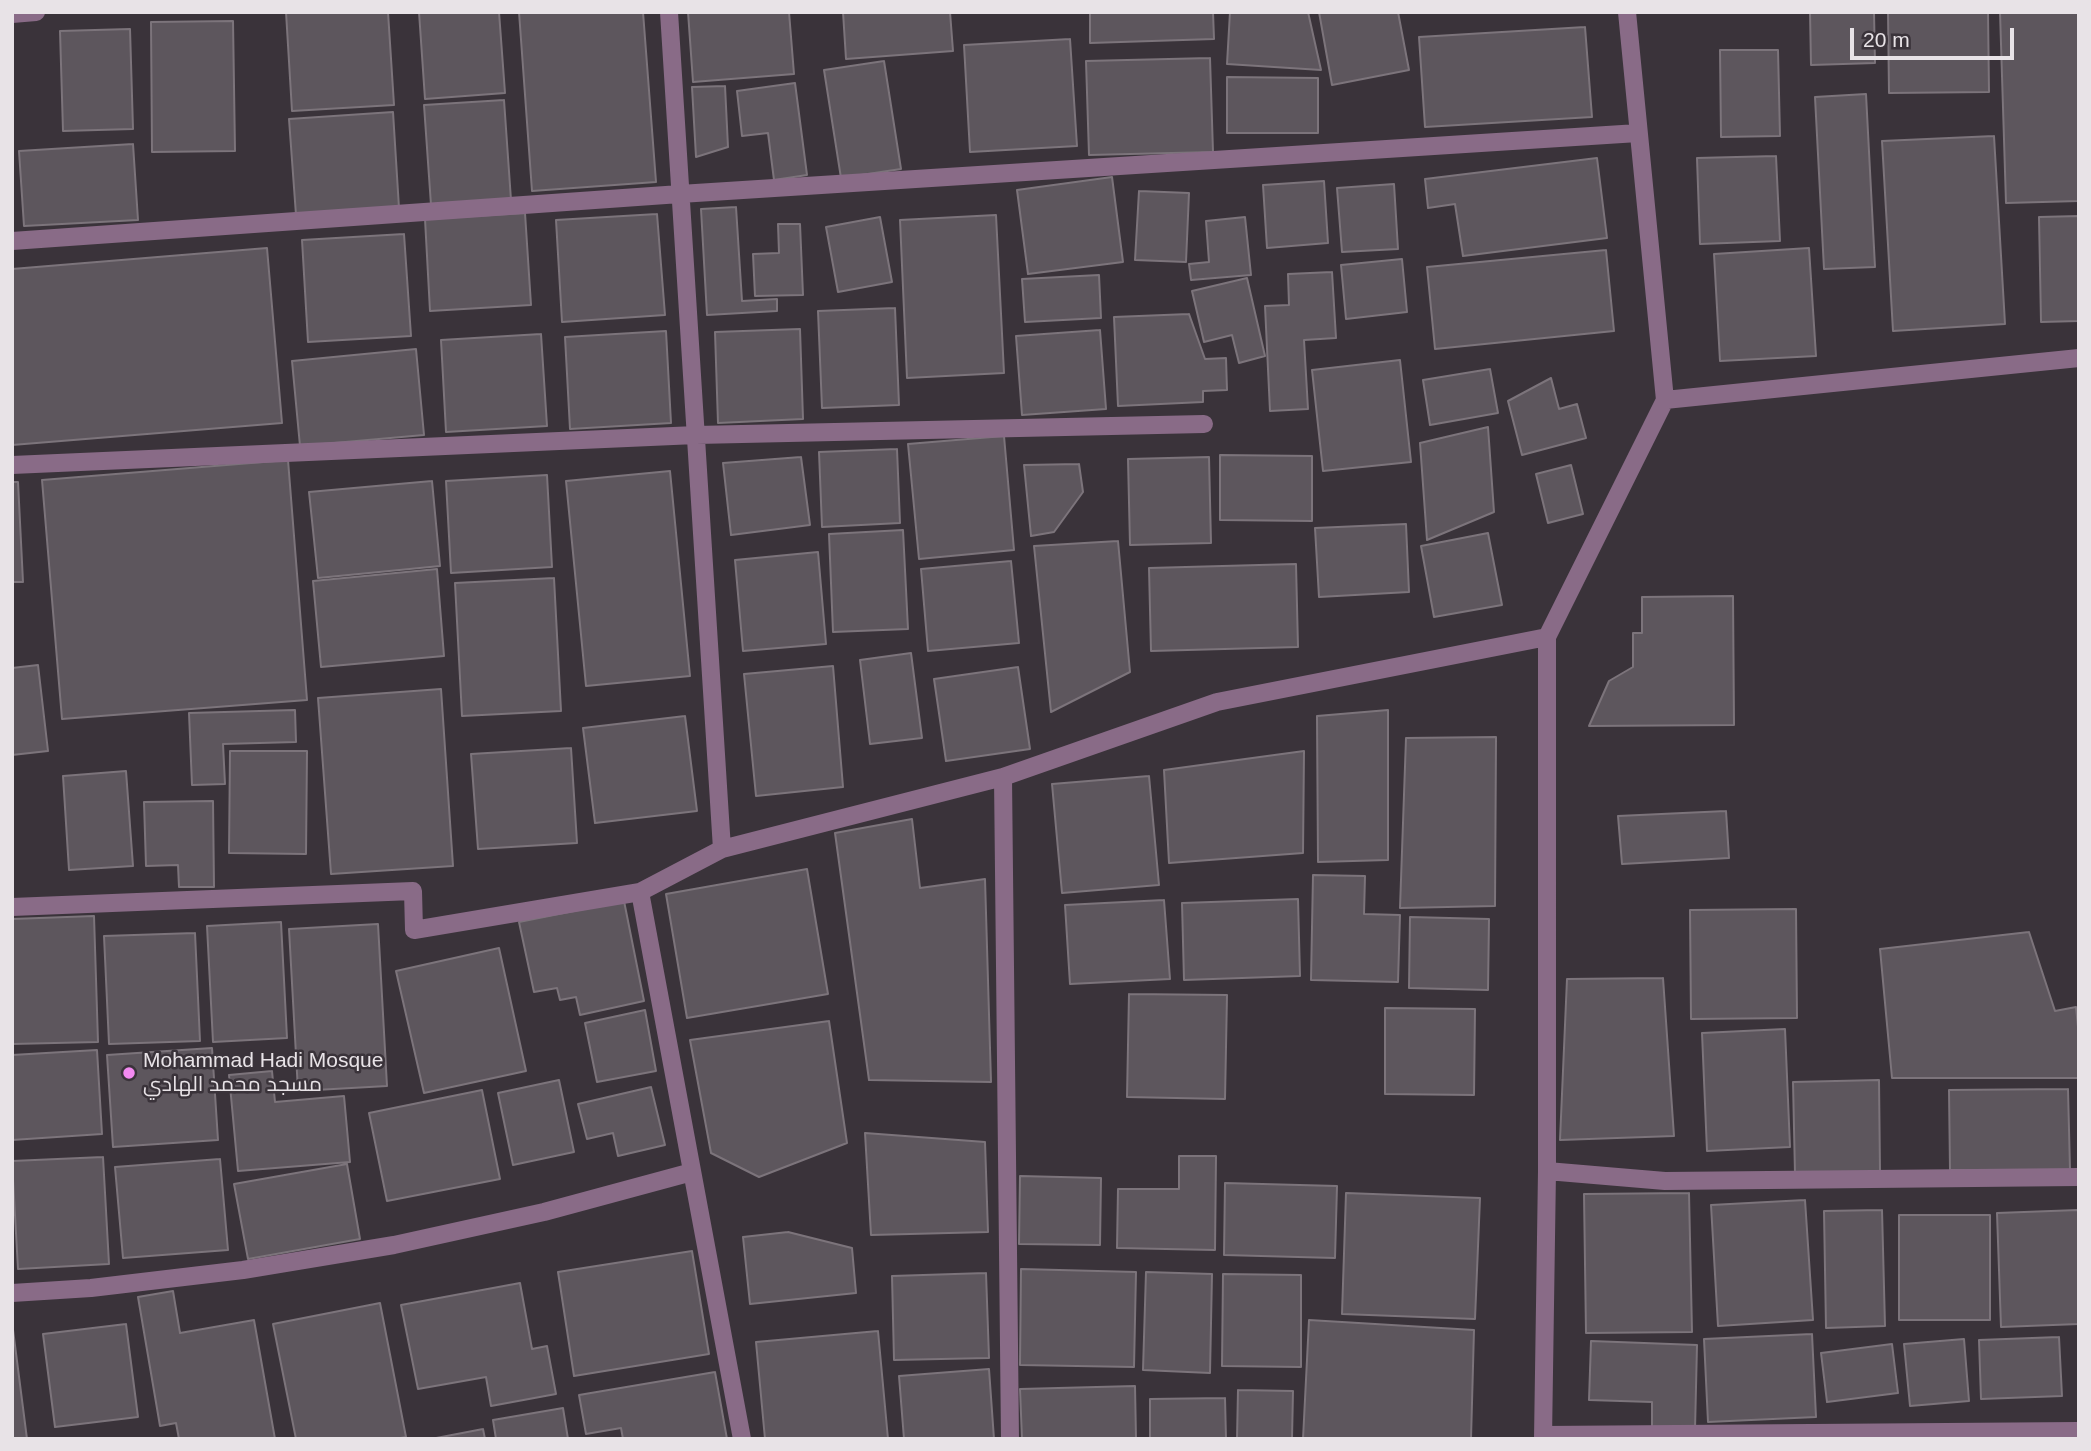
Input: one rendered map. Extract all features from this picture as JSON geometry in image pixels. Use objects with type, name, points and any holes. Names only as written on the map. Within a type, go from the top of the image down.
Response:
[{"type":"street","points":[[12,14],[36,12]]},
{"type":"street","points":[[669,12],[722,849]]},
{"type":"street","points":[[1627,12],[1665,400],[1547,637],[1547,1171],[1543,1437],[2079,1430]]},
{"type":"street","points":[[12,241],[680,194],[1638,133]]},
{"type":"street","points":[[1665,400],[2079,358]]},
{"type":"street","points":[[12,466],[696,435],[1204,424]]},
{"type":"street","points":[[12,907],[413,891],[414,930],[640,892],[722,849],[1003,778],[1217,702],[1547,637]]},
{"type":"street","points":[[1003,778],[1010,1439]]},
{"type":"street","points":[[640,892],[742,1439]]},
{"type":"street","points":[[1547,1171],[1665,1181],[2079,1177]]},
{"type":"street","points":[[12,1293],[243,1270],[394,1245],[544,1212],[692,1172]]},
{"type":"building","points":[[286,12],[388,12],[394,105],[292,111]]},
{"type":"building","points":[[419,12],[499,12],[505,93],[425,99]]},
{"type":"building","points":[[519,12],[643,12],[656,182],[532,191]]},
{"type":"building","points":[[688,12],[789,12],[794,74],[693,82]]},
{"type":"building","points":[[843,12],[950,12],[953,51],[846,59]]},
{"type":"building","points":[[1090,12],[1213,12],[1214,39],[1090,43]]},
{"type":"building","points":[[1230,12],[1308,12],[1321,70],[1227,64]]},
{"type":"building","points":[[1319,12],[1398,12],[1409,70],[1332,85]]},
{"type":"building","points":[[1810,12],[1874,12],[1875,63],[1811,65]]},
{"type":"building","points":[[1888,12],[1988,12],[1989,92],[1889,93]]},
{"type":"building","points":[[2000,12],[2079,12],[2079,201],[2006,203]]},
{"type":"building","points":[[233,21],[235,151],[152,152],[151,22]]},
{"type":"building","points":[[1585,27],[1592,117],[1425,127],[1419,37]]},
{"type":"building","points":[[130,29],[133,129],[63,131],[60,31]]},
{"type":"building","points":[[1070,39],[1077,146],[970,152],[964,45]]},
{"type":"building","points":[[1720,50],[1778,50],[1780,136],[1721,137]]},
{"type":"building","points":[[1210,58],[1213,152],[1089,155],[1086,61]]},
{"type":"building","points":[[884,61],[901,169],[841,178],[824,70]]},
{"type":"building","points":[[1227,77],[1318,78],[1318,133],[1227,133]]},
{"type":"building","points":[[795,83],[807,175],[774,180],[768,133],[742,136],[737,91]]},
{"type":"building","points":[[725,86],[728,147],[696,157],[692,87]]},
{"type":"building","points":[[1866,94],[1875,267],[1824,269],[1815,97]]},
{"type":"building","points":[[504,100],[511,200],[431,205],[424,105]]},
{"type":"building","points":[[393,112],[399,208],[296,215],[289,119]]},
{"type":"building","points":[[1994,136],[2005,324],[1893,331],[1882,141]]},
{"type":"building","points":[[133,144],[138,220],[24,226],[19,151]]},
{"type":"building","points":[[1776,156],[1780,241],[1700,244],[1697,158]]},
{"type":"building","points":[[1597,158],[1607,238],[1463,256],[1455,204],[1428,208],[1425,179]]},
{"type":"building","points":[[1112,177],[1123,262],[1028,274],[1017,190]]},
{"type":"building","points":[[1324,181],[1328,243],[1267,248],[1263,185]]},
{"type":"building","points":[[1394,184],[1398,249],[1342,252],[1337,188]]},
{"type":"building","points":[[1139,191],[1189,193],[1186,262],[1135,260]]},
{"type":"building","points":[[736,207],[742,301],[777,299],[777,311],[707,315],[701,209]]},
{"type":"building","points":[[525,213],[531,305],[430,311],[425,219]]},
{"type":"building","points":[[657,214],[665,315],[562,322],[556,220]]},
{"type":"building","points":[[996,215],[1004,373],[907,378],[900,220]]},
{"type":"building","points":[[2079,216],[2079,321],[2041,322],[2039,217]]},
{"type":"building","points":[[880,217],[892,282],[838,292],[826,227]]},
{"type":"building","points":[[1245,217],[1251,275],[1191,280],[1189,264],[1209,262],[1206,221]]},
{"type":"building","points":[[778,224],[800,224],[803,295],[755,296],[753,254],[779,253]]},
{"type":"building","points":[[404,234],[411,336],[308,342],[302,240]]},
{"type":"building","points":[[267,248],[282,423],[12,445],[12,269]]},
{"type":"building","points":[[1809,248],[1816,356],[1720,361],[1714,254]]},
{"type":"building","points":[[1606,250],[1614,331],[1435,349],[1427,267]]},
{"type":"building","points":[[1402,259],[1407,312],[1346,319],[1341,265]]},
{"type":"building","points":[[1332,272],[1336,338],[1304,340],[1308,409],[1270,411],[1265,306],[1289,305],[1288,274]]},
{"type":"building","points":[[1099,275],[1101,318],[1025,322],[1022,279]]},
{"type":"building","points":[[1247,278],[1265,356],[1239,363],[1232,335],[1204,342],[1192,291]]},
{"type":"building","points":[[895,308],[899,405],[822,408],[818,311]]},
{"type":"building","points":[[1189,314],[1205,359],[1226,358],[1227,390],[1203,391],[1203,402],[1118,406],[1114,317]]},
{"type":"building","points":[[800,329],[803,419],[718,423],[715,332]]},
{"type":"building","points":[[1100,330],[1106,409],[1022,415],[1016,336]]},
{"type":"building","points":[[666,331],[671,423],[570,429],[565,337]]},
{"type":"building","points":[[541,334],[547,426],[446,432],[441,340]]},
{"type":"building","points":[[416,349],[424,435],[300,446],[292,361]]},
{"type":"building","points":[[1400,360],[1411,462],[1323,471],[1312,370]]},
{"type":"building","points":[[1490,369],[1498,413],[1430,425],[1423,380]]},
{"type":"building","points":[[1551,378],[1559,409],[1577,404],[1586,438],[1522,455],[1508,401]]},
{"type":"building","points":[[1488,427],[1494,512],[1427,540],[1420,443]]},
{"type":"building","points":[[1004,436],[1014,550],[919,559],[908,444]]},
{"type":"building","points":[[897,449],[900,523],[822,527],[819,452]]},
{"type":"building","points":[[1220,455],[1312,456],[1312,521],[1220,520]]},
{"type":"building","points":[[801,457],[810,525],[731,535],[723,463]]},
{"type":"building","points":[[1209,457],[1211,543],[1130,545],[1128,459]]},
{"type":"building","points":[[288,460],[307,700],[62,719],[42,480]]},
{"type":"building","points":[[1079,464],[1083,492],[1054,532],[1031,536],[1024,465]]},
{"type":"building","points":[[1571,465],[1583,514],[1548,523],[1536,474]]},
{"type":"building","points":[[670,471],[690,676],[586,686],[566,481]]},
{"type":"building","points":[[547,475],[552,567],[451,573],[446,481]]},
{"type":"building","points":[[432,481],[440,566],[318,578],[309,492]]},
{"type":"building","points":[[12,482],[18,482],[23,582],[12,582]]},
{"type":"building","points":[[1406,524],[1409,592],[1319,597],[1315,528]]},
{"type":"building","points":[[903,530],[908,629],[833,632],[829,534]]},
{"type":"building","points":[[1488,533],[1502,605],[1434,617],[1421,546]]},
{"type":"building","points":[[1118,541],[1130,672],[1051,712],[1034,546]]},
{"type":"building","points":[[818,552],[826,644],[743,651],[735,560]]},
{"type":"building","points":[[1011,561],[1019,643],[928,651],[921,569]]},
{"type":"building","points":[[1296,564],[1298,647],[1151,651],[1149,568]]},
{"type":"building","points":[[437,569],[444,656],[321,667],[313,581]]},
{"type":"building","points":[[554,578],[561,711],[462,716],[455,583]]},
{"type":"building","points":[[1733,596],[1734,725],[1589,726],[1609,681],[1633,667],[1633,633],[1642,633],[1642,597]]},
{"type":"building","points":[[911,653],[922,738],[870,744],[860,660]]},
{"type":"building","points":[[38,665],[48,751],[12,755],[12,668]]},
{"type":"building","points":[[833,666],[843,787],[756,796],[744,674]]},
{"type":"building","points":[[1018,667],[1030,749],[946,761],[934,679]]},
{"type":"building","points":[[441,689],[453,866],[331,874],[318,698]]},
{"type":"building","points":[[295,710],[296,742],[223,744],[225,784],[192,785],[189,713]]},
{"type":"building","points":[[1388,710],[1388,860],[1318,862],[1317,716]]},
{"type":"building","points":[[685,716],[697,811],[595,823],[583,728]]},
{"type":"building","points":[[1496,737],[1495,906],[1400,908],[1406,738]]},
{"type":"building","points":[[571,748],[577,843],[478,849],[471,754]]},
{"type":"building","points":[[230,751],[307,751],[306,854],[229,853]]},
{"type":"building","points":[[1304,751],[1303,853],[1169,863],[1164,770]]},
{"type":"building","points":[[126,771],[133,866],[69,870],[63,776]]},
{"type":"building","points":[[1149,776],[1159,885],[1062,893],[1052,784]]},
{"type":"building","points":[[213,801],[214,887],[179,887],[178,865],[146,866],[144,802]]},
{"type":"building","points":[[1726,811],[1729,858],[1622,864],[1618,816]]},
{"type":"building","points":[[912,819],[920,888],[985,879],[991,1082],[869,1080],[835,833]]},
{"type":"building","points":[[807,869],[828,994],[687,1018],[666,894]]},
{"type":"building","points":[[1313,875],[1365,876],[1364,914],[1400,915],[1398,982],[1311,980]]},
{"type":"building","points":[[1298,899],[1300,976],[1184,980],[1182,903]]},
{"type":"building","points":[[1164,900],[1170,979],[1070,984],[1065,905]]},
{"type":"building","points":[[624,901],[644,1001],[580,1015],[576,997],[560,1000],[557,988],[534,992],[519,922]]},
{"type":"building","points":[[1796,909],[1797,1018],[1691,1019],[1690,910]]},
{"type":"building","points":[[94,916],[98,1042],[12,1044],[12,919]]},
{"type":"building","points":[[1410,917],[1489,919],[1488,990],[1409,988]]},
{"type":"building","points":[[281,922],[287,1038],[213,1042],[207,926]]},
{"type":"building","points":[[378,924],[387,1086],[298,1091],[289,929]]},
{"type":"building","points":[[2029,932],[2055,1011],[2076,1007],[2079,1078],[1892,1078],[1880,949]]},
{"type":"building","points":[[195,933],[200,1041],[109,1044],[104,936]]},
{"type":"building","points":[[499,948],[526,1071],[424,1093],[396,971]]},
{"type":"building","points":[[1663,978],[1674,1136],[1560,1140],[1567,979]]},
{"type":"building","points":[[1129,994],[1227,995],[1225,1099],[1127,1097]]},
{"type":"building","points":[[1385,1008],[1475,1009],[1474,1095],[1385,1094]]},
{"type":"building","points":[[645,1010],[656,1071],[597,1082],[585,1023]]},
{"type":"building","points":[[829,1021],[847,1143],[759,1177],[711,1153],[690,1040]]},
{"type":"building","points":[[1785,1029],[1790,1147],[1707,1151],[1702,1033]]},
{"type":"building","points":[[212,1048],[218,1140],[113,1147],[107,1055]]},
{"type":"building","points":[[97,1050],[102,1134],[12,1140],[12,1055]]},
{"type":"building","points":[[272,1071],[275,1102],[344,1096],[350,1162],[238,1171],[229,1075]]},
{"type":"building","points":[[559,1080],[574,1152],[513,1165],[498,1093]]},
{"type":"building","points":[[1879,1080],[1880,1172],[1795,1174],[1793,1082]]},
{"type":"building","points":[[651,1087],[665,1145],[618,1156],[613,1133],[587,1139],[578,1104]]},
{"type":"building","points":[[2068,1089],[2070,1170],[1950,1170],[1949,1090]]},
{"type":"building","points":[[482,1090],[500,1179],[387,1201],[369,1113]]},
{"type":"building","points":[[865,1133],[985,1142],[988,1232],[871,1235]]},
{"type":"building","points":[[1179,1156],[1216,1156],[1215,1250],[1117,1248],[1118,1189],[1179,1189]]},
{"type":"building","points":[[103,1157],[109,1264],[18,1269],[12,1161]]},
{"type":"building","points":[[220,1159],[228,1250],[123,1258],[115,1167]]},
{"type":"building","points":[[347,1164],[360,1239],[248,1259],[234,1184]]},
{"type":"building","points":[[1020,1176],[1101,1178],[1100,1245],[1019,1244]]},
{"type":"building","points":[[1225,1183],[1337,1186],[1335,1258],[1224,1255]]},
{"type":"building","points":[[1346,1193],[1480,1198],[1475,1319],[1342,1314]]},
{"type":"building","points":[[1689,1193],[1692,1332],[1586,1333],[1584,1194]]},
{"type":"building","points":[[1805,1200],[1813,1320],[1718,1326],[1711,1205]]},
{"type":"building","points":[[1882,1210],[1885,1326],[1826,1328],[1824,1211]]},
{"type":"building","points":[[2078,1210],[2079,1324],[2001,1327],[1997,1213]]},
{"type":"building","points":[[1899,1215],[1990,1215],[1990,1320],[1899,1320]]},
{"type":"building","points":[[788,1232],[852,1248],[856,1293],[750,1304],[743,1237]]},
{"type":"building","points":[[692,1251],[709,1354],[574,1376],[558,1272]]},
{"type":"building","points":[[1021,1269],[1136,1272],[1134,1367],[1020,1365]]},
{"type":"building","points":[[1146,1272],[1212,1274],[1210,1373],[1143,1370]]},
{"type":"building","points":[[986,1273],[989,1358],[894,1360],[892,1276]]},
{"type":"building","points":[[1223,1274],[1301,1275],[1301,1367],[1222,1366]]},
{"type":"building","points":[[520,1283],[532,1349],[547,1346],[556,1394],[491,1406],[486,1377],[418,1389],[401,1305]]},
{"type":"building","points":[[173,1291],[180,1333],[254,1320],[275,1439],[179,1439],[176,1423],[160,1426],[138,1297]]},
{"type":"building","points":[[380,1303],[406,1437],[296,1439],[273,1324]]},
{"type":"building","points":[[1309,1320],[1474,1330],[1471,1439],[1303,1439]]},
{"type":"building","points":[[12,1322],[27,1439],[12,1439]]},
{"type":"building","points":[[126,1324],[138,1417],[55,1427],[43,1334]]},
{"type":"building","points":[[878,1331],[888,1439],[765,1439],[756,1342]]},
{"type":"building","points":[[1812,1334],[1816,1417],[1708,1422],[1704,1339]]},
{"type":"building","points":[[2059,1337],[2062,1396],[1981,1399],[1979,1340]]},
{"type":"building","points":[[1964,1339],[1969,1401],[1910,1406],[1904,1344]]},
{"type":"building","points":[[1591,1341],[1697,1345],[1695,1430],[1652,1429],[1652,1402],[1589,1400]]},
{"type":"building","points":[[1892,1344],[1898,1393],[1827,1402],[1821,1353]]},
{"type":"building","points":[[989,1369],[994,1439],[904,1439],[899,1376]]},
{"type":"building","points":[[715,1372],[727,1439],[623,1439],[621,1428],[586,1434],[579,1395]]},
{"type":"building","points":[[1135,1386],[1136,1439],[1022,1439],[1020,1389]]},
{"type":"building","points":[[1238,1390],[1293,1391],[1292,1439],[1237,1439]]},
{"type":"building","points":[[1225,1398],[1226,1439],[1150,1439],[1150,1399]]},
{"type":"building","points":[[563,1408],[568,1439],[496,1439],[493,1420]]},
{"type":"building","points":[[483,1429],[485,1439],[431,1439]]},
{"type":"place","name":"Mohammad Hadi Mosque مسجد محمد الهادي","points":[[129,1073]]}]
